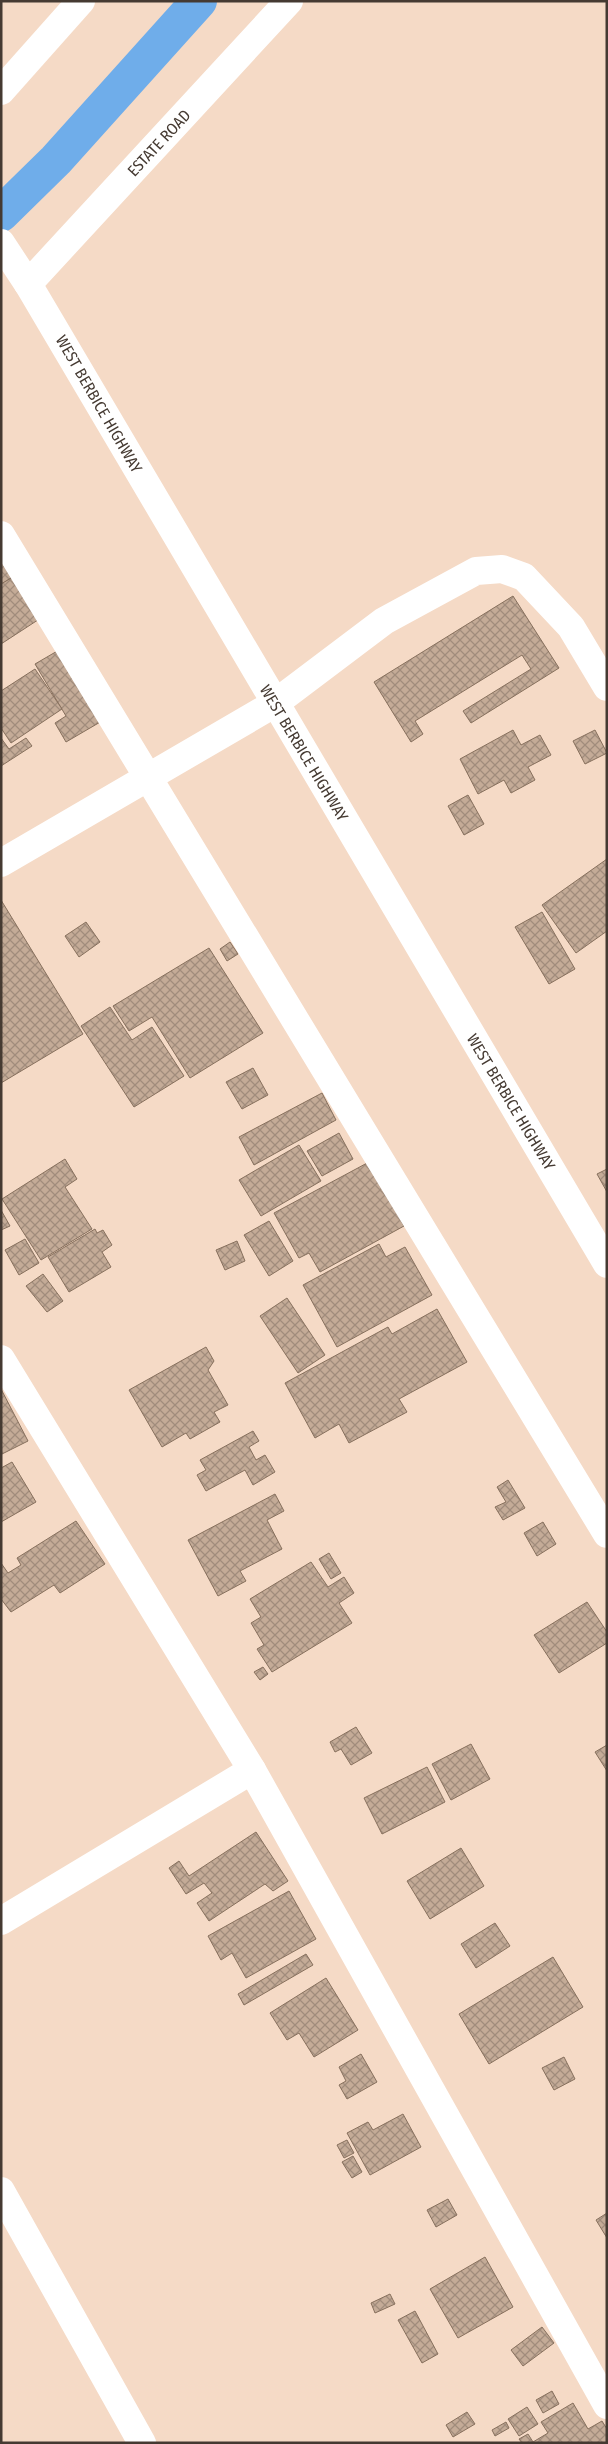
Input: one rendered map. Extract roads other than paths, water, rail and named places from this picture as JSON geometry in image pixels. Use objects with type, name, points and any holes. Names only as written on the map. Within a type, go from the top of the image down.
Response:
[{"type":"street","points":[[1,91],[81,1]]},
{"type":"street","name":"ESTATE ROAD","points":[[28,284],[289,1]]},
{"type":"street","name":"WEST BERBICE HIGHWAY","points":[[4,247],[28,284],[274,704],[607,1264]]},
{"type":"street","points":[[1,535],[607,1534]]},
{"type":"street","points":[[1,863],[274,704],[384,621],[476,572],[502,569],[524,577],[571,627],[607,687]]},
{"type":"street","points":[[1,1359],[252,1770],[607,2405]]},
{"type":"street","points":[[1,1921],[252,1770]]},
{"type":"street","points":[[1,2192],[142,2443]]},
{"type":"waterway","points":[[1,214],[56,160],[199,1]]}]
